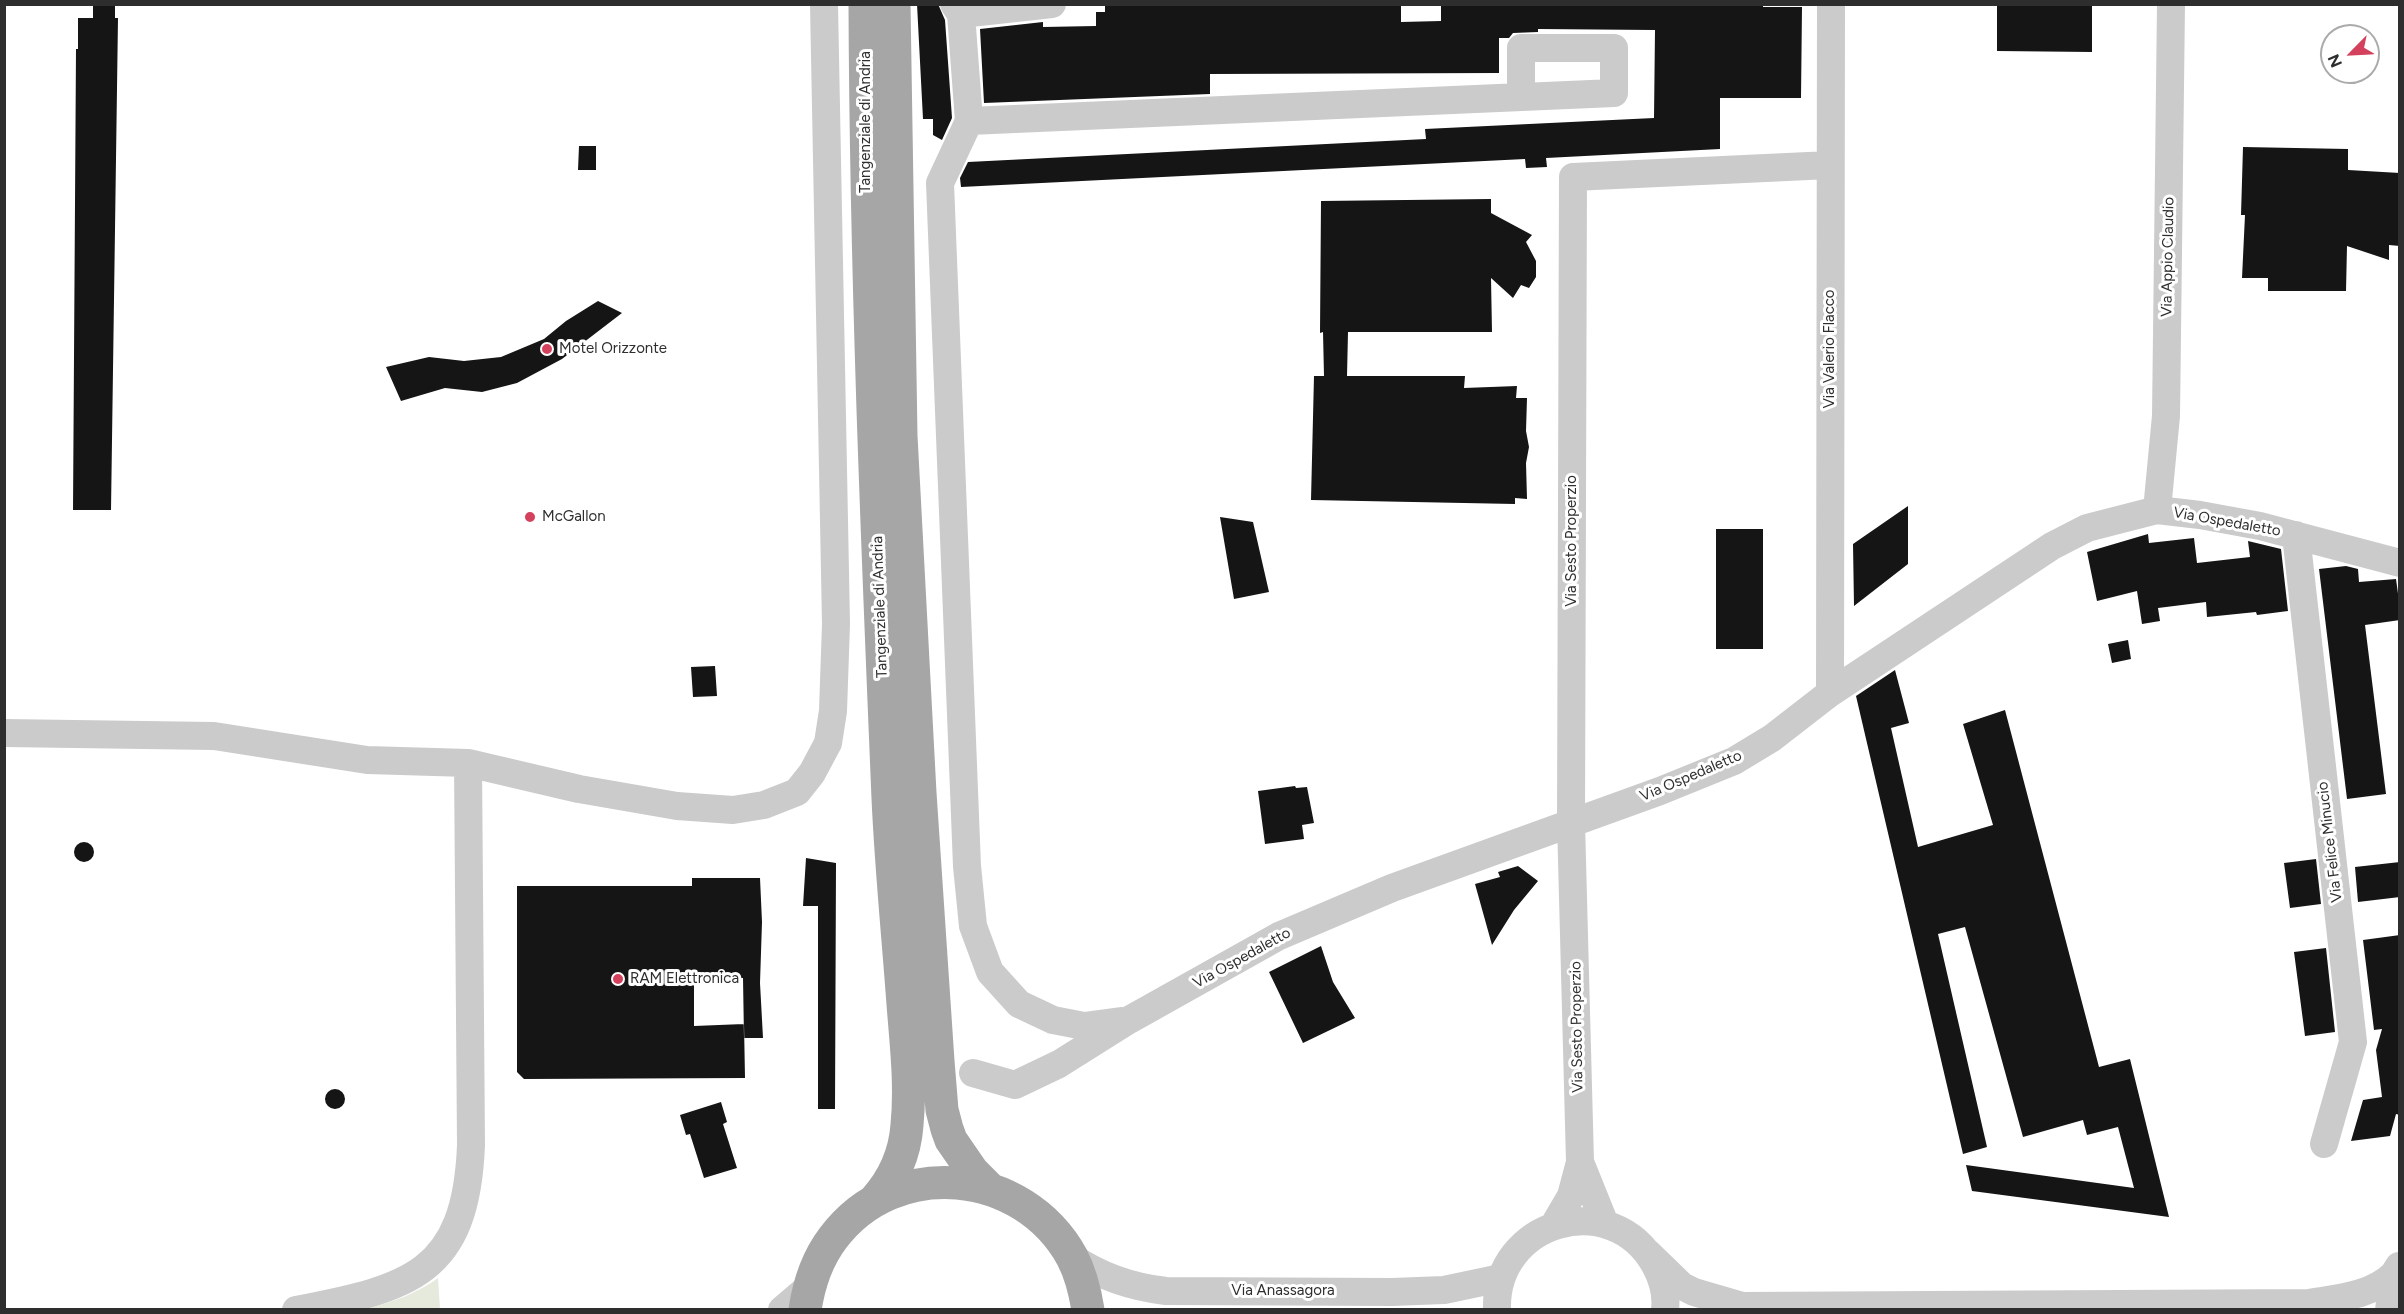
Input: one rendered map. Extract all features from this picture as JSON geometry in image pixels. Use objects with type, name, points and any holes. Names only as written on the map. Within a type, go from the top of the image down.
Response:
[{"type":"main road","name":"Tangenziale di Andria","points":[[866,4],[866,176],[877,533],[890,835],[909,1104],[906,1135],[900,1160],[887,1186],[874,1201]]},
{"type":"main road","name":"Tangenziale di Andria","points":[[894,4],[901,436],[920,793],[938,1070],[942,1110],[951,1140],[973,1172],[989,1188]]},
{"type":"main road","name":"Tangenziale di Andria","points":[[807,1298],[819,1260],[833,1237],[852,1217],[874,1201],[902,1189],[931,1182],[960,1182],[989,1188],[1023,1203],[1051,1227],[1072,1257],[1083,1283],[1088,1310]]},
{"type":"street","points":[[4,733],[213,736],[367,760],[468,764],[579,789],[676,806],[733,810],[764,805],[797,792],[812,773],[828,743],[833,711],[836,624],[824,4]]},
{"type":"street","points":[[1052,4],[958,9],[969,121],[940,183],[967,866],[973,926],[990,972],[1018,1004],[1053,1020],[1084,1026],[1129,1020]]},
{"type":"street","name":"Via Valerio Flacco","points":[[1830,693],[1831,4]]},
{"type":"street","name":"Via Appio Claudio","points":[[2157,510],[2166,416],[2171,4]]},
{"type":"street","points":[[969,121],[1521,97]]},
{"type":"street","name":"Via Sesto Properzio","points":[[1554,1225],[1571,1196],[1580,1162],[1571,822],[1573,177],[1830,165]]},
{"type":"street","name":"Via Ospedaletto","points":[[973,1073],[1015,1084],[1059,1064],[1129,1020],[1279,936],[1392,888],[1660,791],[1734,761],[1772,738],[1830,693],[2052,546],[2087,528],[2157,510],[2200,515],[2296,535],[2400,563]]},
{"type":"street","name":"Via Felice Minucio","points":[[2296,535],[2353,1042],[2324,1144]]},
{"type":"street","points":[[296,1310],[367,1294],[393,1286],[410,1277],[440,1254],[452,1239],[461,1217],[470,1180],[471,1145],[468,764]]},
{"type":"street","name":"Via Sesto Properzio","points":[[1580,1162],[1605,1224]]},
{"type":"street","points":[[1497,1310],[1501,1278],[1512,1256],[1531,1237],[1554,1225],[1579,1220],[1605,1224],[1629,1235],[1682,1286],[1738,1308],[2308,1303],[2370,1291],[2384,1284],[2397,1269]]},
{"type":"street","points":[[1648,1253],[1661,1276],[1666,1302],[1665,1310]]},
{"type":"street","name":"Via Anassagora","points":[[1072,1257],[1095,1272],[1116,1280],[1146,1288],[1175,1292],[1423,1291],[1475,1285],[1501,1278]]},
{"type":"street","points":[[2389,1310],[2397,1269]]},
{"type":"street","points":[[782,1310],[807,1298]]},
{"type":"street","points":[[2308,1303],[2338,1310]]},
{"type":"shaded area","points":[[438,1278],[440,1309],[366,1309],[404,1297]]},
{"type":"building","points":[[93,4],[115,4],[115,18],[118,18],[111,510],[73,510],[76,49],[78,49],[78,18],[93,18]]},
{"type":"building","points":[[917,4],[938,4],[945,20],[952,118],[942,140],[933,135],[933,119],[923,119]]},
{"type":"building","points":[[1105,4],[1401,4],[1401,22],[1441,21],[1441,4],[1763,4],[1763,7],[1802,7],[1801,98],[1720,98],[1720,149],[1546,158],[1547,167],[1526,168],[1525,159],[961,187],[960,178],[968,162],[1426,139],[1425,129],[1654,118],[1655,30],[1538,29],[1538,32],[1513,33],[1509,38],[1499,38],[1499,73],[1210,74],[1210,94],[984,103],[980,29],[1043,22],[1043,27],[1096,26],[1096,12],[1105,12]]},
{"type":"building","points":[[1997,4],[2092,4],[2092,52],[1997,51]]},
{"type":"building","points":[[579,146],[596,146],[596,170],[578,170]]},
{"type":"building","points":[[2243,147],[2348,149],[2348,170],[2400,173],[2400,246],[2389,245],[2389,260],[2347,246],[2346,291],[2268,291],[2268,278],[2242,278],[2245,215],[2241,215]]},
{"type":"building","points":[[1491,199],[1491,213],[1532,235],[1526,242],[1536,261],[1536,277],[1529,288],[1521,285],[1513,298],[1491,278],[1492,332],[1348,332],[1347,376],[1465,376],[1464,388],[1517,386],[1516,398],[1527,398],[1526,431],[1529,447],[1526,463],[1527,499],[1515,498],[1515,504],[1311,500],[1314,376],[1324,376],[1323,332],[1320,333],[1321,201]]},
{"type":"building","name":"Motel Orizzonte","points":[[598,301],[622,313],[562,359],[517,383],[482,392],[445,388],[401,401],[386,367],[429,357],[464,361],[501,357],[544,339],[566,321]]},
{"type":"building","points":[[1908,506],[1908,564],[1854,606],[1853,544]]},
{"type":"building","points":[[1220,517],[1253,522],[1269,592],[1234,599]]},
{"type":"building","points":[[1716,529],[1763,529],[1763,649],[1716,649]]},
{"type":"building","points":[[2148,534],[2149,543],[2194,538],[2197,563],[2250,557],[2248,541],[2281,549],[2288,611],[2207,617],[2206,602],[2158,608],[2160,621],[2142,624],[2137,591],[2097,601],[2087,552]]},
{"type":"building","points":[[2346,566],[2358,569],[2359,582],[2396,579],[2400,608],[2400,620],[2365,625],[2386,794],[2347,799],[2319,569]]},
{"type":"building","points":[[2128,640],[2131,659],[2112,663],[2108,644]]},
{"type":"building","points":[[715,666],[717,696],[693,697],[691,667]]},
{"type":"building","points":[[1895,670],[1909,723],[1891,728],[1918,847],[1993,825],[1963,724],[2005,710],[2099,1067],[2130,1059],[2169,1217],[1972,1191],[1966,1165],[2134,1188],[2118,1127],[2087,1135],[2083,1120],[2023,1137],[1965,927],[1938,934],[1987,1147],[1963,1154],[1856,696]]},
{"type":"building","points":[[1295,786],[1296,788],[1307,787],[1314,823],[1302,825],[1304,839],[1265,844],[1258,791]]},
{"type":"building","points":[[84,842],[91,845],[94,852],[91,859],[84,862],[77,859],[74,852],[77,845]]},
{"type":"building","points":[[806,858],[836,863],[835,1109],[818,1109],[818,906],[803,906]]},
{"type":"building","points":[[2316,859],[2321,904],[2290,908],[2284,863]]},
{"type":"building","points":[[2400,862],[2400,897],[2358,902],[2355,867]]},
{"type":"building","points":[[1518,866],[1538,881],[1514,910],[1492,945],[1475,884],[1500,877],[1498,872]]},
{"type":"building","name":"RAM Elettronica","points":[[692,878],[760,878],[762,922],[760,983],[763,1038],[744,1038],[745,1078],[524,1079],[517,1072],[517,886],[692,886]],"holes":[[[743,978],[744,1024],[694,1026],[694,980]]]},
{"type":"building","points":[[2400,935],[2400,1115],[2396,1114],[2390,1136],[2351,1141],[2363,1100],[2382,1097],[2376,1050],[2382,1029],[2374,1030],[2363,940]]},
{"type":"building","points":[[1321,946],[1333,982],[1355,1018],[1303,1043],[1269,972]]},
{"type":"building","points":[[2326,948],[2335,1032],[2305,1036],[2294,952]]},
{"type":"building","points":[[335,1089],[342,1092],[345,1099],[342,1106],[335,1109],[328,1106],[325,1099],[328,1092]]},
{"type":"building","points":[[721,1102],[727,1122],[723,1124],[737,1168],[704,1178],[690,1134],[686,1135],[680,1115]]},
{"type":"place","name":"Motel Orizzonte","points":[[547,349]]},
{"type":"place","name":"McGallon","points":[[530,517]]},
{"type":"place","name":"RAM Elettronica","points":[[618,979]]}]
